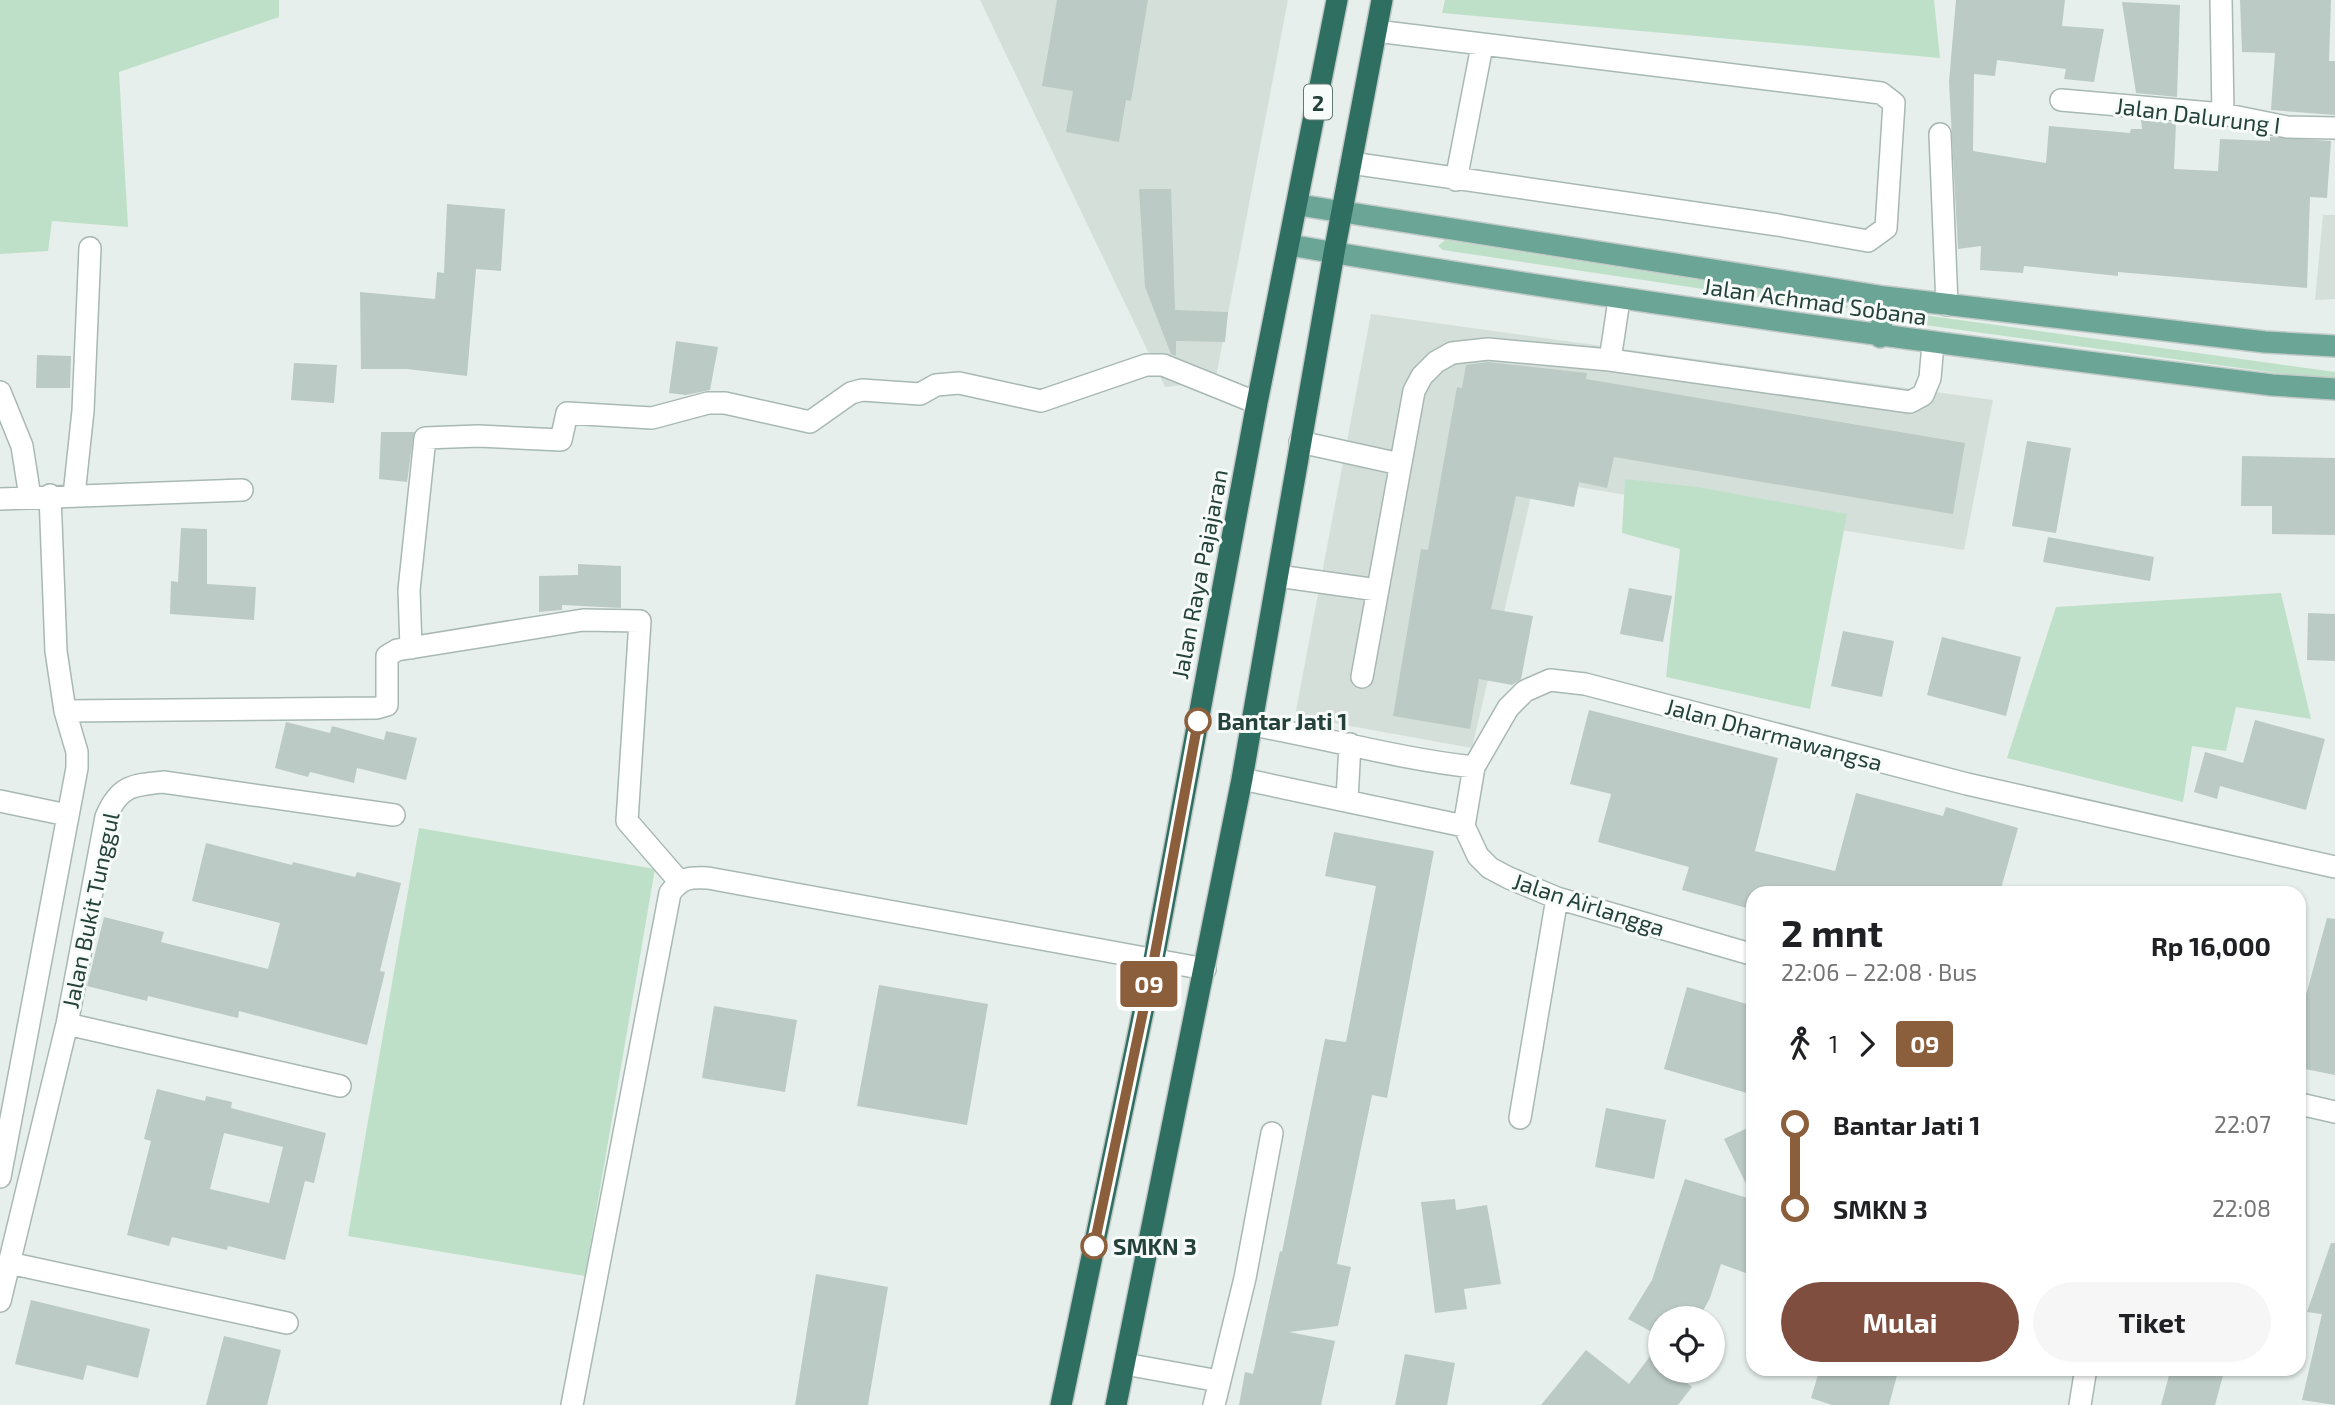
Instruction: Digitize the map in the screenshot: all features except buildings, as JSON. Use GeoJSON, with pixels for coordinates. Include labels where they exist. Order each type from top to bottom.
{"type":"FeatureCollection","features":[{"type":"Feature","properties":{"kind":"highway","name":"Jalan Raya Pajajaran"},"geometry":{"type":"LineString","coordinates":[[1061,1405],[1154,959],[1257,403],[1299,205],[1337,0]]}},
{"type":"Feature","properties":{"kind":"highway","name":"2"},"geometry":{"type":"LineString","coordinates":[[1116,1405],[1242,779],[1300,442],[1382,0]]}},
{"type":"Feature","properties":{"kind":"main road","name":"Jalan Achmad Sobana"},"geometry":{"type":"LineString","coordinates":[[1299,205],[1885,298],[2265,342],[2335,346]]}},
{"type":"Feature","properties":{"kind":"main road","name":"Jalan Achmad Sobana"},"geometry":{"type":"LineString","coordinates":[[1289,245],[1619,300],[1880,337],[2272,385],[2335,390]]}},
{"type":"Feature","properties":{"kind":"main road"},"geometry":{"type":"LineString","coordinates":[[1880,337],[1885,298]]}},
{"type":"Feature","properties":{"kind":"street"},"geometry":{"type":"LineString","coordinates":[[2221,0],[2223,114]]}},
{"type":"Feature","properties":{"kind":"street"},"geometry":{"type":"LineString","coordinates":[[1351,163],[1779,225],[1868,241],[1886,228],[1894,103],[1881,93],[1376,31]]}},
{"type":"Feature","properties":{"kind":"street"},"geometry":{"type":"LineString","coordinates":[[1456,180],[1482,46]]}},
{"type":"Feature","properties":{"kind":"street","name":"Jalan Dalurung I"},"geometry":{"type":"LineString","coordinates":[[2061,100],[2223,114],[2287,127],[2335,128]]}},
{"type":"Feature","properties":{"kind":"street"},"geometry":{"type":"LineString","coordinates":[[1940,134],[1947,305]]}},
{"type":"Feature","properties":{"kind":"street"},"geometry":{"type":"LineString","coordinates":[[74,495],[83,411],[90,248]]}},
{"type":"Feature","properties":{"kind":"street"},"geometry":{"type":"LineString","coordinates":[[1610,359],[1619,300]]}},
{"type":"Feature","properties":{"kind":"street"},"geometry":{"type":"LineString","coordinates":[[1362,677],[1414,391],[1422,376],[1436,362],[1452,353],[1488,349],[1610,359],[1910,402],[1923,395],[1933,344]]}},
{"type":"Feature","properties":{"kind":"street"},"geometry":{"type":"LineString","coordinates":[[411,648],[409,590],[425,438],[478,436],[561,440],[567,413],[652,418],[708,403],[725,402],[810,422],[851,393],[862,390],[920,394],[936,385],[959,383],[1041,401],[1146,365],[1163,365],[1257,403]]}},
{"type":"Feature","properties":{"kind":"street"},"geometry":{"type":"LineString","coordinates":[[0,392],[40,496],[65,711],[77,752],[77,768],[0,1177]]}},
{"type":"Feature","properties":{"kind":"street"},"geometry":{"type":"LineString","coordinates":[[1300,442],[1400,464]]}},
{"type":"Feature","properties":{"kind":"street"},"geometry":{"type":"LineString","coordinates":[[0,499],[242,490]]}},
{"type":"Feature","properties":{"kind":"street"},"geometry":{"type":"LineString","coordinates":[[1278,576],[1377,590]]}},
{"type":"Feature","properties":{"kind":"street"},"geometry":{"type":"LineString","coordinates":[[65,711],[377,708],[387,705],[387,656],[397,650],[583,620],[640,621],[627,821],[678,881]]}},
{"type":"Feature","properties":{"kind":"street","name":"Jalan Dharmawangsa"},"geometry":{"type":"LineString","coordinates":[[1464,826],[1474,768],[1508,708],[1525,691],[1550,680],[1574,682],[1967,784],[2335,867]]}},
{"type":"Feature","properties":{"kind":"street"},"geometry":{"type":"LineString","coordinates":[[1252,725],[1426,762],[1474,768]]}},
{"type":"Feature","properties":{"kind":"street"},"geometry":{"type":"LineString","coordinates":[[1347,800],[1350,744]]}},
{"type":"Feature","properties":{"kind":"street"},"geometry":{"type":"LineString","coordinates":[[1242,779],[1464,826]]}},
{"type":"Feature","properties":{"kind":"street","name":"Jalan Bukit Tunggul"},"geometry":{"type":"LineString","coordinates":[[0,1301],[66,1024],[106,817],[113,800],[126,788],[163,782],[394,815]]}},
{"type":"Feature","properties":{"kind":"street"},"geometry":{"type":"LineString","coordinates":[[0,801],[67,815]]}},
{"type":"Feature","properties":{"kind":"street","name":"Jalan Airlangga"},"geometry":{"type":"LineString","coordinates":[[1464,826],[1478,856],[1490,869],[1556,898],[1746,953]]}},
{"type":"Feature","properties":{"kind":"street"},"geometry":{"type":"LineString","coordinates":[[572,1405],[670,893],[678,881],[690,877],[708,878],[1205,969]]}},
{"type":"Feature","properties":{"kind":"street"},"geometry":{"type":"LineString","coordinates":[[1520,1118],[1556,898]]}},
{"type":"Feature","properties":{"kind":"street"},"geometry":{"type":"LineString","coordinates":[[66,1024],[340,1086]]}},
{"type":"Feature","properties":{"kind":"street"},"geometry":{"type":"LineString","coordinates":[[2306,1105],[2335,1112]]}},
{"type":"Feature","properties":{"kind":"street"},"geometry":{"type":"LineString","coordinates":[[1214,1405],[1245,1278],[1272,1133]]}},
{"type":"Feature","properties":{"kind":"street"},"geometry":{"type":"LineString","coordinates":[[9,1263],[287,1322]]}},
{"type":"Feature","properties":{"kind":"street"},"geometry":{"type":"LineString","coordinates":[[1125,1364],[1219,1381]]}},
{"type":"Feature","properties":{"kind":"street"},"geometry":{"type":"LineString","coordinates":[[2081,1405],[2086,1376]]}},
{"type":"Feature","properties":{"kind":"shaded area"},"geometry":{"type":"Polygon","coordinates":[[[980,0],[1288,0],[1215,382],[1165,387],[980,0]]]}},
{"type":"Feature","properties":{"kind":"shaded area"},"geometry":{"type":"Polygon","coordinates":[[[2323,215],[2335,215],[2335,299],[2315,300],[2323,215]]]}},
{"type":"Feature","properties":{"kind":"shaded area"},"geometry":{"type":"Polygon","coordinates":[[[1371,314],[1993,400],[1964,550],[1535,480],[1472,748],[1295,716],[1371,314]]]}},
{"type":"Feature","properties":{"kind":"green space"},"geometry":{"type":"Polygon","coordinates":[[[0,0],[279,0],[279,17],[119,72],[128,227],[52,221],[48,251],[0,254],[0,0]]]}},
{"type":"Feature","properties":{"kind":"green space"},"geometry":{"type":"Polygon","coordinates":[[[1445,0],[1934,0],[1940,58],[1442,13],[1445,0]]]}},
{"type":"Feature","properties":{"kind":"green space"},"geometry":{"type":"Polygon","coordinates":[[[1445,240],[1845,303],[1848,307],[1843,310],[1443,250],[1438,246],[1445,240]]]}},
{"type":"Feature","properties":{"kind":"green space"},"geometry":{"type":"Polygon","coordinates":[[[1916,314],[2335,372],[2335,381],[1917,324],[1912,319],[1916,314]]]}},
{"type":"Feature","properties":{"kind":"green space"},"geometry":{"type":"Polygon","coordinates":[[[1625,479],[1697,487],[1847,514],[1810,709],[1666,677],[1680,549],[1622,533],[1625,479]]]}},
{"type":"Feature","properties":{"kind":"green space"},"geometry":{"type":"Polygon","coordinates":[[[2281,593],[2311,719],[2236,707],[2226,751],[2192,746],[2183,802],[2007,758],[2056,607],[2281,593]]]}},
{"type":"Feature","properties":{"kind":"green space"},"geometry":{"type":"Polygon","coordinates":[[[419,828],[655,869],[585,1276],[348,1236],[419,828]]]}},
{"type":"Feature","properties":{"kind":"bus line","name":"09"},"geometry":{"type":"LineString","coordinates":[[1094,1246],[1154,959],[1198,721]]}},
{"type":"Feature","properties":{"kind":"place","name":"Bantar Jati 1"},"geometry":{"type":"Point","coordinates":[1198,721]}},
{"type":"Feature","properties":{"kind":"place","name":"SMKN 3"},"geometry":{"type":"Point","coordinates":[1094,1246]}}]}
